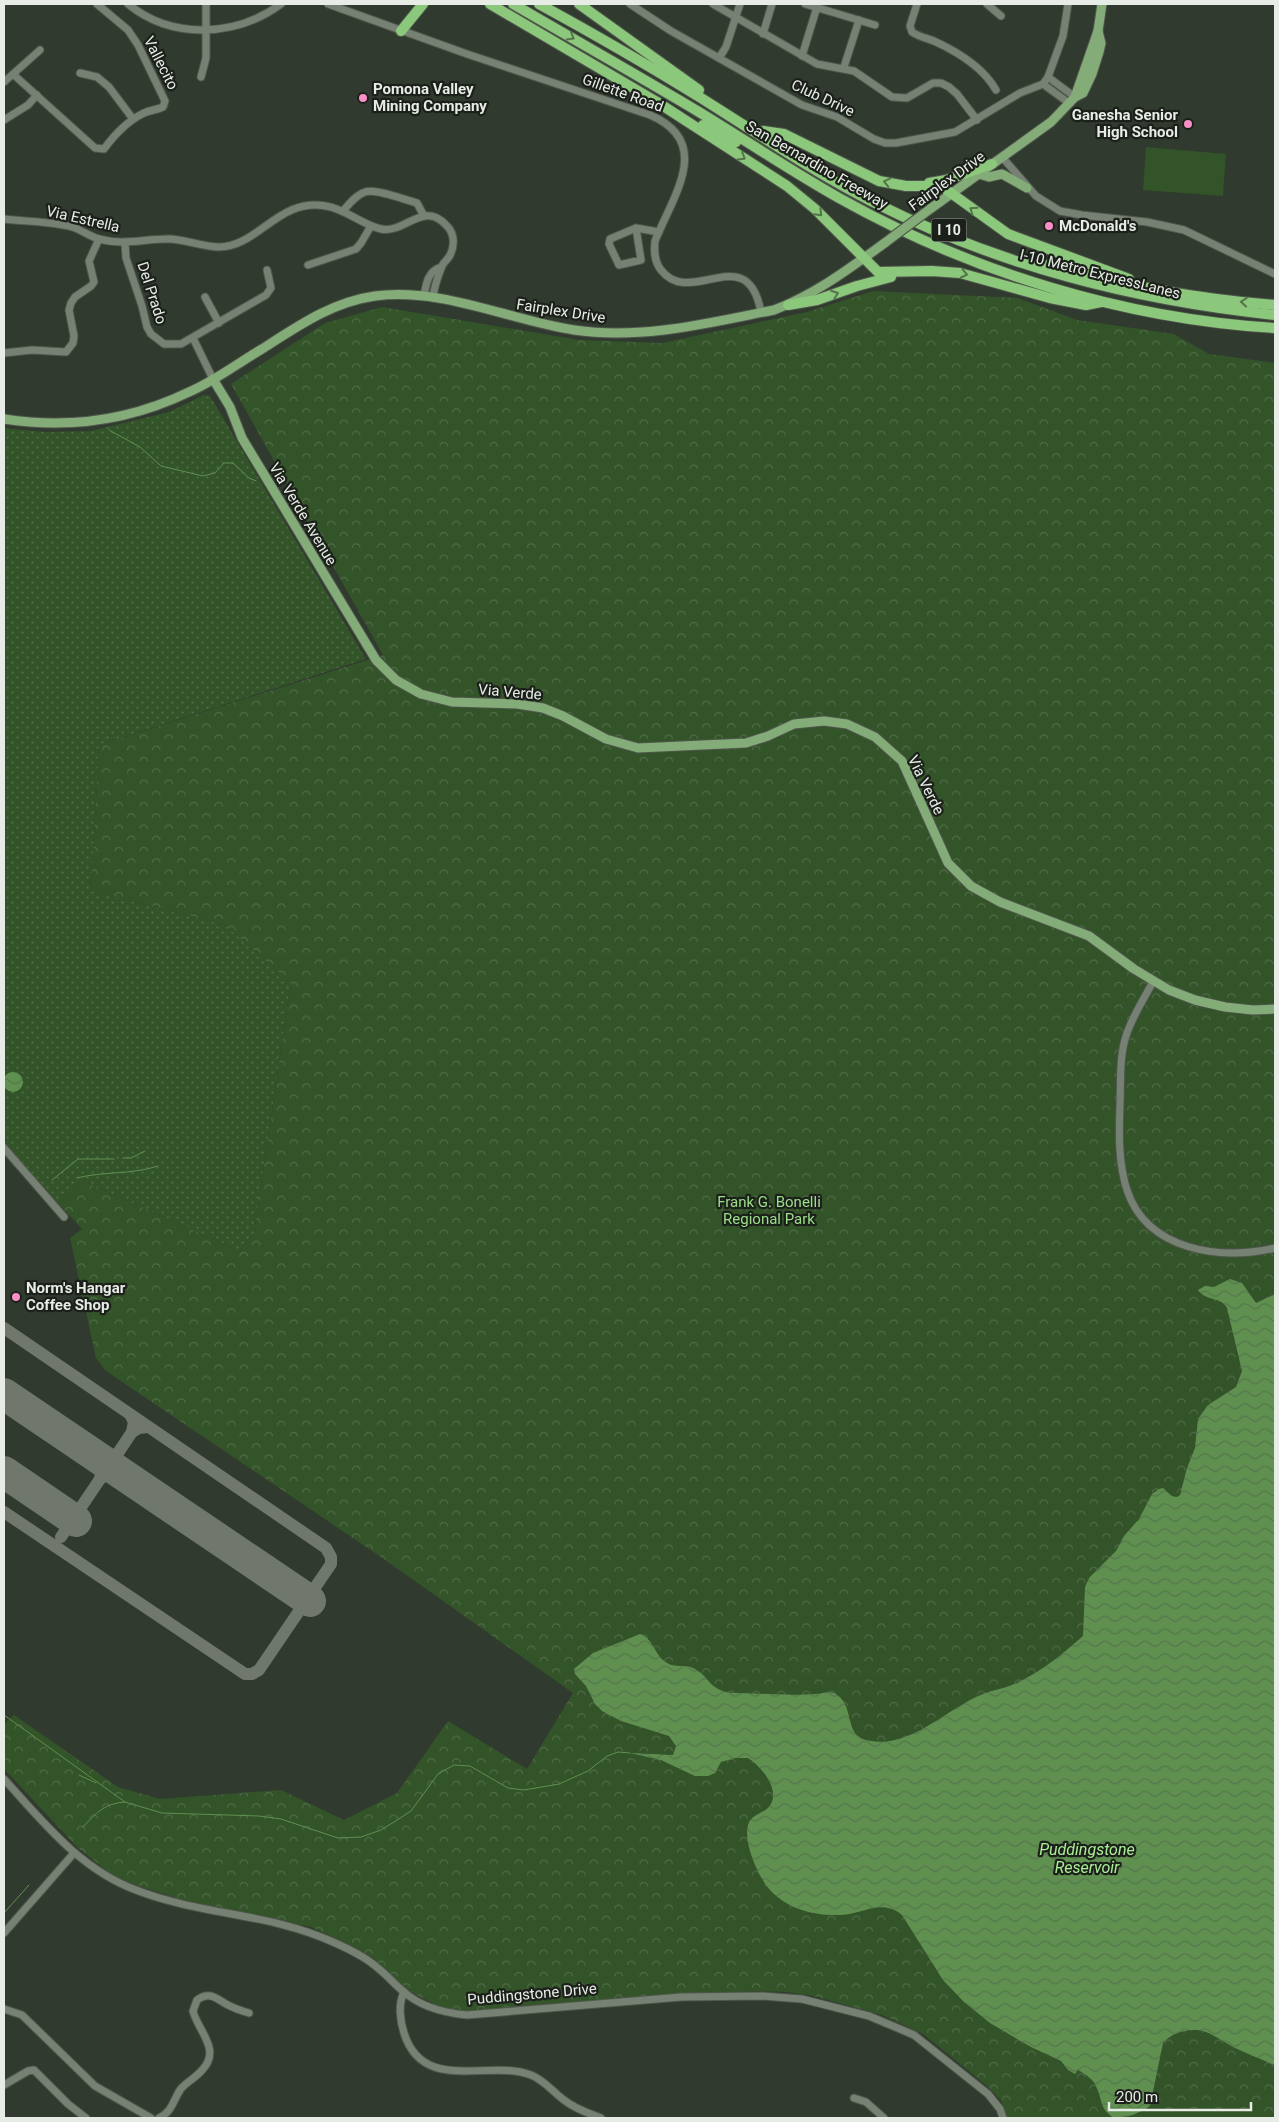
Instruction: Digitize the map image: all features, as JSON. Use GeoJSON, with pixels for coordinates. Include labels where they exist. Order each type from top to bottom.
{"type":"FeatureCollection","features":[{"type":"Feature","properties":{"kind":"highway"},"geometry":{"type":"LineString","coordinates":[[401,31],[416,4]]}},
{"type":"Feature","properties":{"kind":"highway"},"geometry":{"type":"LineString","coordinates":[[401,31],[423,4]]}},
{"type":"Feature","properties":{"kind":"highway"},"geometry":{"type":"LineString","coordinates":[[480,4],[515,18]]}},
{"type":"Feature","properties":{"kind":"highway"},"geometry":{"type":"LineString","coordinates":[[490,4],[657,102],[797,193],[878,272],[960,273],[1050,298],[1086,305],[1105,302]]}},
{"type":"Feature","properties":{"kind":"highway","name":"San Bernardino Freeway"},"geometry":{"type":"LineString","coordinates":[[513,4],[797,173],[866,212],[935,245],[1002,271],[1065,292],[1105,302],[1207,321],[1275,328]]}},
{"type":"Feature","properties":{"kind":"highway"},"geometry":{"type":"LineString","coordinates":[[522,4],[529,13]]}},
{"type":"Feature","properties":{"kind":"highway","name":"I-10 Metro ExpressLanes"},"geometry":{"type":"LineString","coordinates":[[539,4],[664,76],[834,181],[958,241],[1051,273],[1122,292],[1191,305],[1275,315]]}},
{"type":"Feature","properties":{"kind":"highway","name":"San Bernardino Freeway"},"geometry":{"type":"LineString","coordinates":[[553,4],[863,190],[944,228],[1048,265],[1094,277],[1229,301],[1275,305]]}},
{"type":"Feature","properties":{"kind":"highway"},"geometry":{"type":"LineString","coordinates":[[579,4],[699,90]]}},
{"type":"Feature","properties":{"kind":"highway"},"geometry":{"type":"LineString","coordinates":[[657,102],[797,173]]}},
{"type":"Feature","properties":{"kind":"highway"},"geometry":{"type":"LineString","coordinates":[[763,131],[784,134],[879,181],[906,186],[936,186],[951,194],[1008,234],[1150,288]]}},
{"type":"Feature","properties":{"kind":"highway","name":"I-10 Metro ExpressLanes"},"geometry":{"type":"LineString","coordinates":[[737,136],[751,138],[829,185],[896,220],[1008,266],[1070,285],[1153,305],[1206,314],[1275,321]]}},
{"type":"Feature","properties":{"kind":"highway"},"geometry":{"type":"LineString","coordinates":[[923,185],[946,180],[992,164]]}},
{"type":"Feature","properties":{"kind":"highway"},"geometry":{"type":"LineString","coordinates":[[788,304],[817,300],[857,286],[916,271]]}},
{"type":"Feature","properties":{"kind":"main road","name":"Fairplex Drive"},"geometry":{"type":"LineString","coordinates":[[4,419],[28,422],[84,422],[127,415],[155,407],[191,392],[302,324],[336,307],[375,296],[428,297],[540,324],[576,330],[606,332],[670,330],[761,312],[788,304],[822,288],[1051,122],[1072,100],[1098,30],[1102,4]]}},
{"type":"Feature","properties":{"kind":"main road"},"geometry":{"type":"LineString","coordinates":[[978,174],[989,177],[1002,174],[1027,188]]}},
{"type":"Feature","properties":{"kind":"main road","name":"Via Verde Avenue"},"geometry":{"type":"LineString","coordinates":[[213,379],[230,408],[242,438],[376,660]]}},
{"type":"Feature","properties":{"kind":"main road","name":"Via Verde"},"geometry":{"type":"LineString","coordinates":[[376,660],[396,680],[421,694],[452,702],[517,704],[543,708],[564,716],[606,739],[638,748],[746,743],[768,736],[794,724],[824,721],[848,724],[875,737],[902,761],[948,863],[971,886],[1000,902],[1089,936],[1153,982],[1195,1000],[1225,1007],[1252,1010],[1275,1008]]}},
{"type":"Feature","properties":{"kind":"street","name":"Vallecito"},"geometry":{"type":"LineString","coordinates":[[14,75],[95,148],[104,148],[115,134],[133,119],[146,112],[163,107],[165,101],[138,45],[128,30],[97,4]]}},
{"type":"Feature","properties":{"kind":"street"},"geometry":{"type":"LineString","coordinates":[[128,4],[137,11],[159,22],[182,29],[206,31],[249,22],[280,4]]}},
{"type":"Feature","properties":{"kind":"street"},"geometry":{"type":"LineString","coordinates":[[201,77],[206,58],[206,4]]}},
{"type":"Feature","properties":{"kind":"street","name":"Gillette Road"},"geometry":{"type":"LineString","coordinates":[[328,4],[401,31],[650,115],[670,126],[682,142],[686,159],[685,170],[659,232],[654,249],[658,266],[669,277],[684,283],[725,276],[737,277],[749,284],[755,291],[761,312]]}},
{"type":"Feature","properties":{"kind":"street","name":"Club Drive"},"geometry":{"type":"LineString","coordinates":[[630,4],[671,31],[809,109],[836,117],[874,139],[896,144],[955,132],[1020,93],[1042,84],[1048,77],[1063,36],[1068,4]]}},
{"type":"Feature","properties":{"kind":"street"},"geometry":{"type":"LineString","coordinates":[[713,4],[802,56],[823,66],[844,67],[862,75],[884,93],[900,99],[907,98],[933,83],[941,83],[957,94],[977,120]]}},
{"type":"Feature","properties":{"kind":"street"},"geometry":{"type":"LineString","coordinates":[[763,34],[772,4]]}},
{"type":"Feature","properties":{"kind":"street"},"geometry":{"type":"LineString","coordinates":[[805,4],[875,25]]}},
{"type":"Feature","properties":{"kind":"street"},"geometry":{"type":"LineString","coordinates":[[917,4],[910,26],[912,32],[947,47],[970,61],[990,79],[996,90]]}},
{"type":"Feature","properties":{"kind":"street"},"geometry":{"type":"LineString","coordinates":[[987,4],[1001,16]]}},
{"type":"Feature","properties":{"kind":"street"},"geometry":{"type":"LineString","coordinates":[[719,58],[726,47],[735,18],[739,16],[742,6]]}},
{"type":"Feature","properties":{"kind":"street"},"geometry":{"type":"LineString","coordinates":[[802,56],[817,7]]}},
{"type":"Feature","properties":{"kind":"street"},"geometry":{"type":"LineString","coordinates":[[844,67],[859,20]]}},
{"type":"Feature","properties":{"kind":"street"},"geometry":{"type":"LineString","coordinates":[[4,82],[40,50]]}},
{"type":"Feature","properties":{"kind":"street"},"geometry":{"type":"LineString","coordinates":[[80,73],[97,77],[109,87],[133,119]]}},
{"type":"Feature","properties":{"kind":"street"},"geometry":{"type":"LineString","coordinates":[[1048,77],[1072,100]]}},
{"type":"Feature","properties":{"kind":"street"},"geometry":{"type":"LineString","coordinates":[[1042,84],[1072,100]]}},
{"type":"Feature","properties":{"kind":"street"},"geometry":{"type":"LineString","coordinates":[[4,120],[28,105],[37,95]]}},
{"type":"Feature","properties":{"kind":"street"},"geometry":{"type":"LineString","coordinates":[[1002,157],[1027,188],[1052,207],[1069,213],[1146,222],[1184,230],[1275,274]]}},
{"type":"Feature","properties":{"kind":"street"},"geometry":{"type":"LineString","coordinates":[[344,211],[352,201],[365,192],[374,192],[417,203],[424,216],[443,222],[452,235],[452,252],[441,267],[433,271],[428,297]]}},
{"type":"Feature","properties":{"kind":"street","name":"Via Estrella"},"geometry":{"type":"LineString","coordinates":[[4,219],[57,224],[75,228],[99,239],[125,243],[170,239],[220,247],[244,239],[285,212],[299,207],[326,206],[344,211],[382,230],[401,227],[416,217],[424,216]]}},
{"type":"Feature","properties":{"kind":"street"},"geometry":{"type":"LineString","coordinates":[[308,265],[356,249],[371,226]]}},
{"type":"Feature","properties":{"kind":"street"},"geometry":{"type":"LineString","coordinates":[[636,228],[640,260],[619,265],[609,244],[610,239],[636,228],[659,232]]}},
{"type":"Feature","properties":{"kind":"street"},"geometry":{"type":"LineString","coordinates":[[4,353],[32,350],[66,352],[70,349],[74,336],[69,310],[75,297],[87,290],[94,282],[89,261],[99,239]]}},
{"type":"Feature","properties":{"kind":"street","name":"Del Prado"},"geometry":{"type":"LineString","coordinates":[[125,243],[126,258],[150,334],[164,344],[181,344],[266,295],[271,288],[267,270]]}},
{"type":"Feature","properties":{"kind":"street"},"geometry":{"type":"LineString","coordinates":[[205,297],[219,323]]}},
{"type":"Feature","properties":{"kind":"street"},"geometry":{"type":"LineString","coordinates":[[193,338],[213,379]]}},
{"type":"Feature","properties":{"kind":"street"},"geometry":{"type":"LineString","coordinates":[[1153,982],[1131,1020],[1122,1051],[1118,1145],[1127,1191],[1137,1210],[1150,1225],[1166,1237],[1182,1245],[1227,1254],[1260,1252],[1275,1248]]}},
{"type":"Feature","properties":{"kind":"street"},"geometry":{"type":"LineString","coordinates":[[4,1148],[64,1217]]}},
{"type":"Feature","properties":{"kind":"street","name":"Puddingstone Drive"},"geometry":{"type":"LineString","coordinates":[[4,1779],[74,1853],[100,1872],[120,1883],[153,1896],[288,1925],[324,1938],[365,1958],[404,1992],[436,2009],[452,2014],[467,2014],[681,1997],[783,1996],[823,2003],[869,2016],[914,2035],[988,2094],[1000,2109],[1003,2118]]}},
{"type":"Feature","properties":{"kind":"street"},"geometry":{"type":"LineString","coordinates":[[4,1933],[74,1853]]}},
{"type":"Feature","properties":{"kind":"street"},"geometry":{"type":"LineString","coordinates":[[404,1992],[400,1998],[403,2031],[414,2053],[423,2060],[434,2067],[447,2070],[509,2071],[529,2074],[541,2080],[570,2105],[601,2118]]}},
{"type":"Feature","properties":{"kind":"street"},"geometry":{"type":"LineString","coordinates":[[160,2118],[170,2110],[181,2089],[208,2062],[209,2046],[193,2011],[197,2000],[207,1995],[214,1996],[226,2004],[249,2013]]}},
{"type":"Feature","properties":{"kind":"street"},"geometry":{"type":"LineString","coordinates":[[4,2008],[22,2015],[94,2086],[151,2118]]}},
{"type":"Feature","properties":{"kind":"street"},"geometry":{"type":"LineString","coordinates":[[4,2085],[28,2070],[34,2070],[68,2104],[86,2118]]}},
{"type":"Feature","properties":{"kind":"street"},"geometry":{"type":"LineString","coordinates":[[854,2098],[866,2102],[884,2118]]}},
{"type":"Feature","properties":{"kind":"green space"},"geometry":{"type":"Polygon","coordinates":[[[1146,147],[1226,154],[1223,196],[1143,190],[1146,147]]]}},
{"type":"Feature","properties":{"kind":"green space","name":"Frank G. Bonelli Regional Park"},"geometry":{"type":"Polygon","coordinates":[[[873,291],[1018,298],[1077,320],[1174,334],[1209,354],[1275,363],[1275,2118],[1006,2118],[1001,2100],[986,2085],[923,2034],[882,2015],[813,1996],[787,1992],[758,1991],[611,1999],[468,2012],[440,2007],[409,1991],[373,1958],[311,1927],[183,1900],[126,1882],[106,1870],[78,1848],[4,1769],[4,1724],[14,1715],[118,1787],[160,1799],[281,1790],[344,1820],[397,1793],[448,1721],[527,1769],[573,1693],[381,1557],[106,1371],[96,1358],[70,1238],[82,1229],[59,1204],[83,1181],[240,1251],[254,1233],[291,983],[225,925],[91,891],[99,745],[383,655],[231,384],[325,323],[382,307],[579,340],[662,343],[807,312],[873,291]]]}},
{"type":"Feature","properties":{"kind":"green space"},"geometry":{"type":"Polygon","coordinates":[[[204,395],[210,396],[366,659],[99,745],[91,891],[225,925],[291,982],[254,1233],[240,1251],[83,1181],[59,1204],[4,1143],[4,428],[45,432],[91,431],[169,412],[204,395]]]}},
{"type":"Feature","properties":{"kind":"water"},"geometry":{"type":"Polygon","coordinates":[[[13,1072],[20,1075],[23,1082],[20,1089],[13,1092],[6,1089],[3,1082],[6,1075],[13,1072]]]}},
{"type":"Feature","properties":{"kind":"water","name":"Puddingstone Reservoir"},"geometry":{"type":"Polygon","coordinates":[[[1230,1279],[1242,1283],[1256,1303],[1275,1294],[1275,2065],[1238,2050],[1206,2032],[1195,2030],[1183,2031],[1163,2043],[1150,2106],[1133,2115],[1114,2118],[1106,2111],[1096,2086],[1088,2077],[1078,2070],[1075,2074],[1068,2070],[1061,2061],[1031,2047],[990,2023],[964,2002],[943,1980],[902,1915],[895,1910],[880,1907],[841,1915],[822,1914],[794,1907],[778,1898],[766,1885],[757,1870],[748,1841],[749,1822],[768,1808],[772,1802],[772,1788],[769,1780],[759,1767],[748,1758],[735,1758],[721,1762],[715,1773],[708,1776],[695,1776],[661,1760],[630,1753],[673,1755],[676,1746],[669,1736],[621,1721],[602,1711],[595,1704],[586,1686],[575,1674],[574,1669],[593,1653],[640,1634],[651,1642],[660,1657],[667,1663],[693,1668],[699,1671],[718,1689],[724,1691],[784,1695],[834,1693],[845,1704],[854,1732],[866,1740],[882,1742],[912,1734],[969,1700],[1005,1688],[1032,1675],[1083,1636],[1085,1587],[1089,1578],[1116,1551],[1124,1536],[1139,1519],[1152,1494],[1163,1488],[1172,1496],[1177,1497],[1180,1495],[1187,1468],[1195,1448],[1198,1419],[1208,1405],[1236,1387],[1242,1371],[1227,1308],[1221,1302],[1205,1296],[1198,1290],[1205,1286],[1214,1287],[1230,1279]]]}},
{"type":"Feature","properties":{"kind":"waterway"},"geometry":{"type":"LineString","coordinates":[[109,430],[140,447],[161,466],[203,476],[215,473],[224,463],[233,463],[249,478],[256,481]]}},
{"type":"Feature","properties":{"kind":"waterway"},"geometry":{"type":"LineString","coordinates":[[123,1158],[131,1158],[145,1151]]}},
{"type":"Feature","properties":{"kind":"waterway"},"geometry":{"type":"LineString","coordinates":[[52,1180],[78,1159],[114,1159]]}},
{"type":"Feature","properties":{"kind":"waterway"},"geometry":{"type":"LineString","coordinates":[[77,1178],[97,1174],[138,1171],[158,1166]]}},
{"type":"Feature","properties":{"kind":"waterway"},"geometry":{"type":"LineString","coordinates":[[4,1715],[125,1802],[162,1813],[259,1816],[281,1819],[338,1838],[361,1837],[381,1830],[394,1822],[411,1811],[438,1774],[454,1765],[470,1766],[508,1788],[524,1790],[559,1784],[588,1771],[607,1756],[618,1752],[630,1753]]}},
{"type":"Feature","properties":{"kind":"waterway"},"geometry":{"type":"LineString","coordinates":[[79,1775],[96,1783]]}},
{"type":"Feature","properties":{"kind":"waterway"},"geometry":{"type":"LineString","coordinates":[[83,1827],[106,1807],[125,1802]]}},
{"type":"Feature","properties":{"kind":"waterway"},"geometry":{"type":"LineString","coordinates":[[4,1913],[29,1885]]}},
{"type":"Feature","properties":{"kind":"taxiway"},"geometry":{"type":"LineString","coordinates":[[4,1328],[326,1548],[331,1557],[331,1564],[259,1670],[252,1674],[245,1674],[4,1512]]}},
{"type":"Feature","properties":{"kind":"taxiway"},"geometry":{"type":"LineString","coordinates":[[131,1416],[134,1422],[132,1432],[139,1428],[148,1427]]}},
{"type":"Feature","properties":{"kind":"taxiway"},"geometry":{"type":"LineString","coordinates":[[118,1453],[132,1432]]}},
{"type":"Feature","properties":{"kind":"taxiway"},"geometry":{"type":"LineString","coordinates":[[118,1453],[117,1464],[121,1473],[109,1473],[100,1479],[102,1466],[97,1457],[108,1458],[118,1453]]}},
{"type":"Feature","properties":{"kind":"taxiway"},"geometry":{"type":"LineString","coordinates":[[61,1537],[100,1479]]}},
{"type":"Feature","properties":{"kind":"runway"},"geometry":{"type":"LineString","coordinates":[[4,1394],[310,1601]]}},
{"type":"Feature","properties":{"kind":"runway"},"geometry":{"type":"LineString","coordinates":[[4,1472],[76,1521]]}},
{"type":"Feature","properties":{"kind":"place","name":"Pomona Valley Mining Company"},"geometry":{"type":"Point","coordinates":[363,98]}},
{"type":"Feature","properties":{"kind":"place","name":"Ganesha Senior High School"},"geometry":{"type":"Point","coordinates":[1188,124]}},
{"type":"Feature","properties":{"kind":"place","name":"McDonald's"},"geometry":{"type":"Point","coordinates":[1049,226]}},
{"type":"Feature","properties":{"kind":"place","name":"Norm's Hangar Coffee Shop"},"geometry":{"type":"Point","coordinates":[16,1297]}}]}
